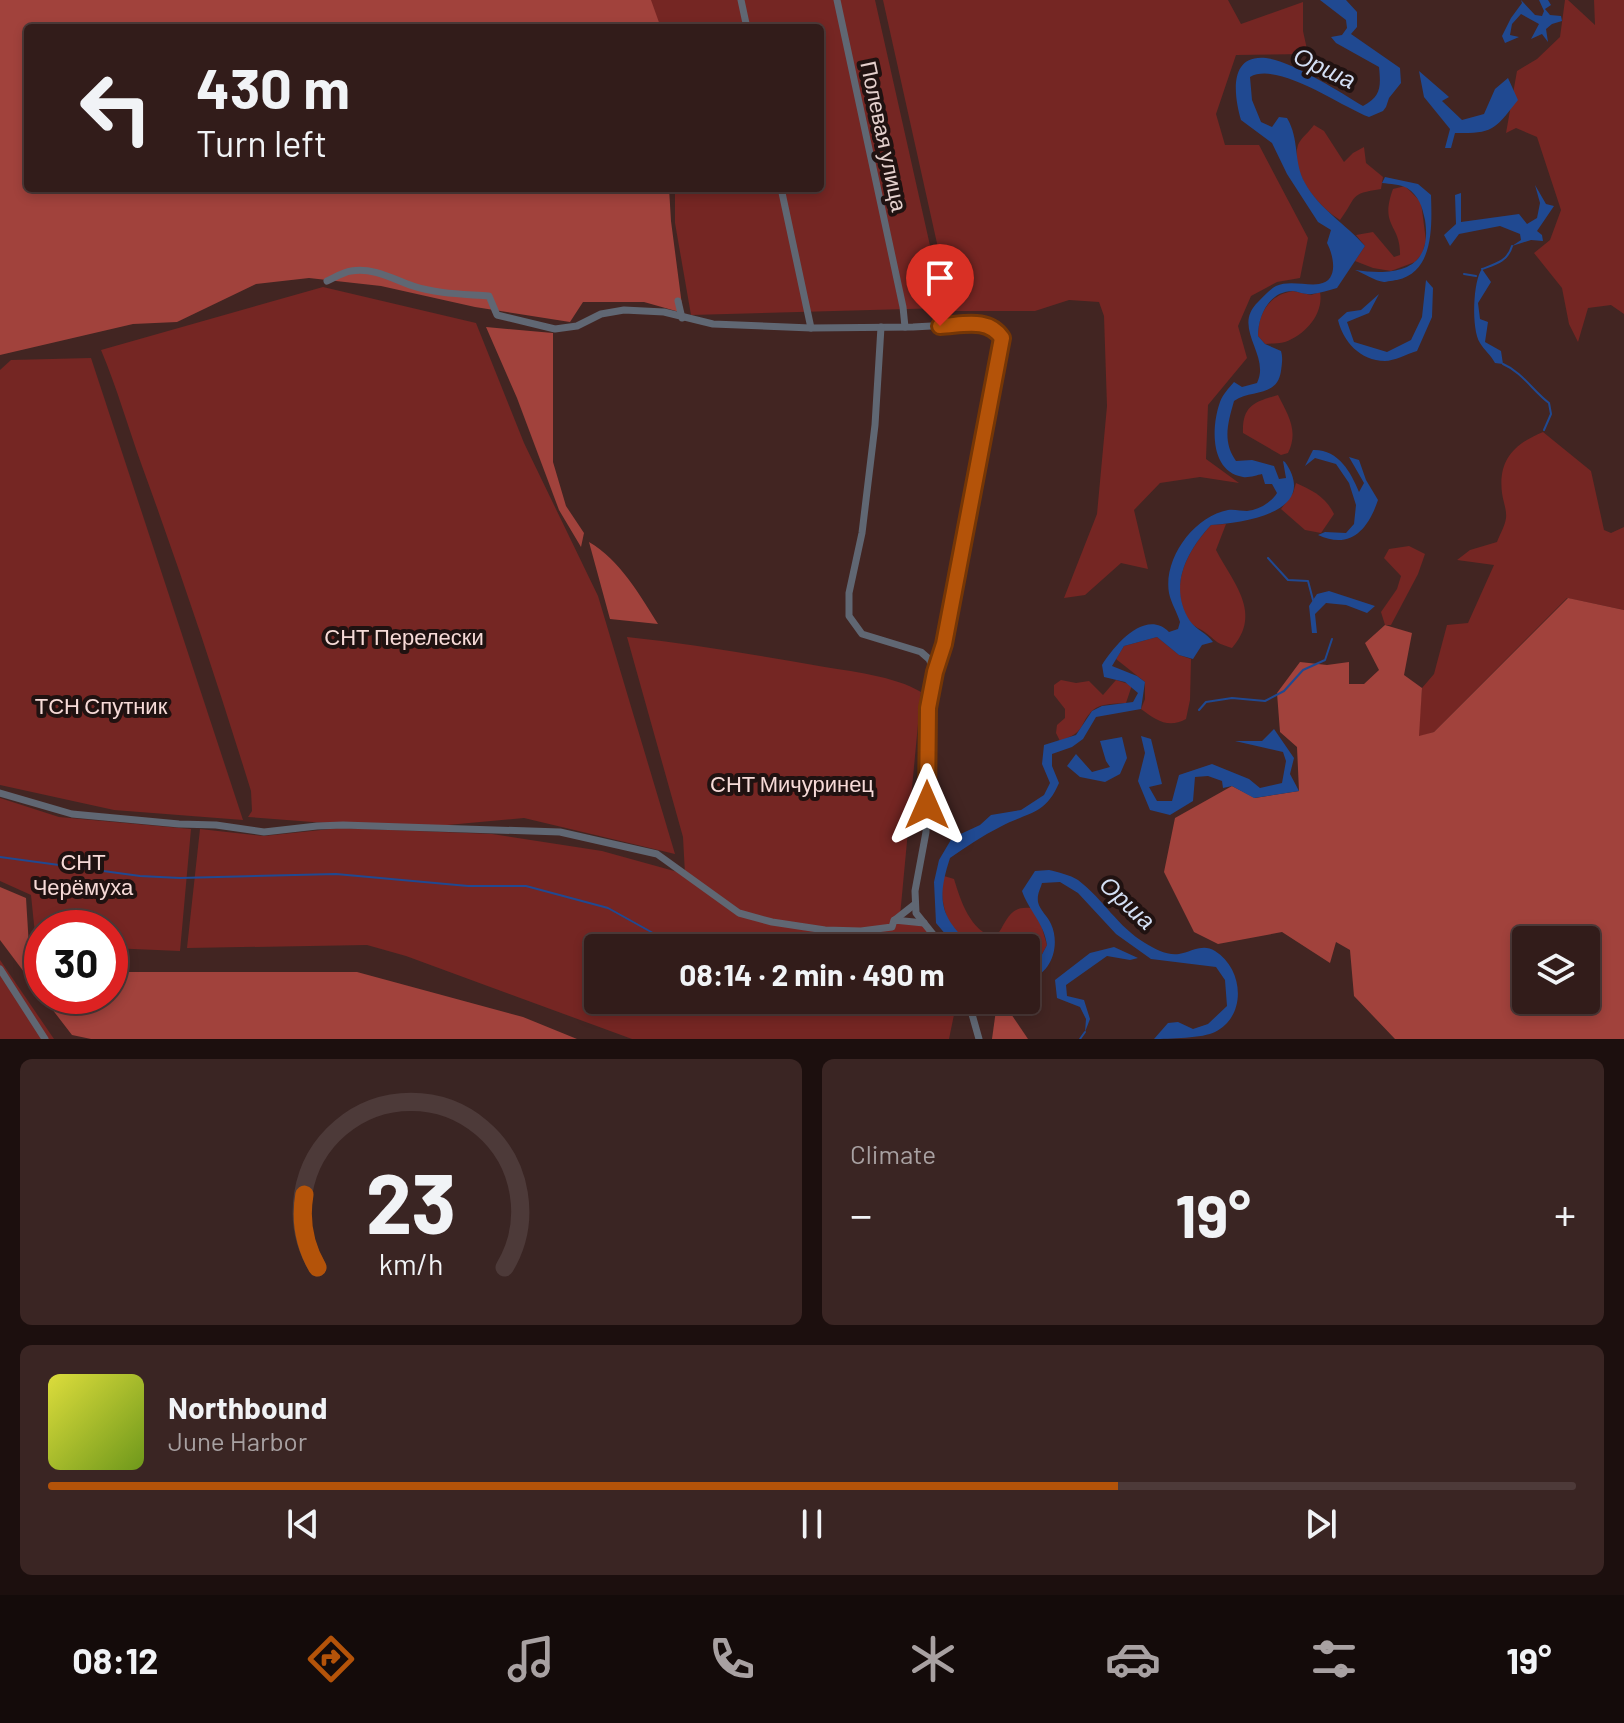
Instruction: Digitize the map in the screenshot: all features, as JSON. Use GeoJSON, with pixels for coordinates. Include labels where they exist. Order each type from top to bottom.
{"type":"FeatureCollection","features":[{"type":"Feature","properties":{"kind":"street"},"geometry":{"type":"LineString","coordinates":[[741,0],[746,24]]}},
{"type":"Feature","properties":{"kind":"street","name":"Полевая улица"},"geometry":{"type":"LineString","coordinates":[[837,0],[905,327]]}},
{"type":"Feature","properties":{"kind":"street"},"geometry":{"type":"LineString","coordinates":[[782,192],[811,328]]}},
{"type":"Feature","properties":{"kind":"street"},"geometry":{"type":"LineString","coordinates":[[327,281],[351,271],[372,272],[444,293],[489,296],[497,315],[555,329],[577,326],[601,314],[624,310],[664,312],[713,324],[811,328],[986,323],[996,329],[1002,338],[944,644],[928,708],[926,832],[915,904],[916,913],[933,934]]}},
{"type":"Feature","properties":{"kind":"street"},"geometry":{"type":"LineString","coordinates":[[678,301],[682,318]]}},
{"type":"Feature","properties":{"kind":"street"},"geometry":{"type":"LineString","coordinates":[[881,327],[875,425],[862,533],[849,593],[849,616],[862,634],[921,652],[929,659],[935,672]]}},
{"type":"Feature","properties":{"kind":"street"},"geometry":{"type":"LineString","coordinates":[[0,793],[72,814],[216,825],[264,832],[330,825],[560,832],[657,854],[739,913],[772,922],[825,930],[861,931],[892,927],[894,920],[915,904]]}},
{"type":"Feature","properties":{"kind":"street"},"geometry":{"type":"LineString","coordinates":[[894,920],[924,923]]}},
{"type":"Feature","properties":{"kind":"street"},"geometry":{"type":"LineString","coordinates":[[0,969],[45,1039]]}},
{"type":"Feature","properties":{"kind":"street"},"geometry":{"type":"LineString","coordinates":[[972,1014],[979,1039]]}},
{"type":"Feature","properties":{"kind":"green space"},"geometry":{"type":"Polygon","coordinates":[[[644,0],[875,0],[944,308],[691,315],[675,223],[675,192],[824,192],[824,24],[653,24],[644,0]]]}},
{"type":"Feature","properties":{"kind":"green space"},"geometry":{"type":"Polygon","coordinates":[[[883,0],[1228,0],[1241,24],[1303,2],[1303,31],[1308,54],[1236,55],[1216,114],[1225,145],[1259,145],[1308,238],[1300,278],[1277,282],[1251,296],[1238,326],[1247,358],[1208,405],[1206,459],[1239,483],[1200,477],[1160,483],[1134,510],[1148,569],[1121,563],[1085,595],[1064,598],[1097,514],[1107,406],[1104,316],[1099,302],[1069,300],[1035,311],[952,311],[883,0]]]}},
{"type":"Feature","properties":{"kind":"green space"},"geometry":{"type":"Polygon","coordinates":[[[1565,0],[1595,25],[1594,0],[1624,0],[1624,314],[1611,305],[1588,308],[1578,342],[1569,324],[1562,288],[1534,253],[1550,240],[1561,210],[1537,137],[1516,128],[1506,133],[1517,71],[1537,59],[1560,37],[1565,0]]]}},
{"type":"Feature","properties":{"kind":"green space"},"geometry":{"type":"Polygon","coordinates":[[[1314,125],[1324,131],[1344,162],[1364,147],[1366,163],[1383,177],[1381,189],[1358,195],[1340,220],[1315,198],[1298,167],[1298,145],[1314,125]]]}},
{"type":"Feature","properties":{"kind":"green space"},"geometry":{"type":"Polygon","coordinates":[[[1405,186],[1421,202],[1426,241],[1422,254],[1415,262],[1391,271],[1355,261],[1365,246],[1356,235],[1373,232],[1394,257],[1400,255],[1388,211],[1393,189],[1405,186]]]}},
{"type":"Feature","properties":{"kind":"green space","name":"СНТ Перелески"},"geometry":{"type":"Polygon","coordinates":[[[323,287],[476,323],[524,443],[598,596],[675,854],[524,818],[404,829],[248,817],[252,811],[251,791],[185,587],[101,350],[323,287]]]}},
{"type":"Feature","properties":{"kind":"green space"},"geometry":{"type":"Polygon","coordinates":[[[1293,291],[1311,295],[1320,292],[1316,316],[1306,329],[1292,339],[1265,344],[1258,336],[1266,306],[1277,296],[1293,291]]]}},
{"type":"Feature","properties":{"kind":"green space","name":"ТСН Спутник"},"geometry":{"type":"Polygon","coordinates":[[[91,358],[243,820],[114,810],[0,785],[0,370],[11,360],[91,358]]]}},
{"type":"Feature","properties":{"kind":"green space"},"geometry":{"type":"Polygon","coordinates":[[[1278,395],[1292,430],[1288,453],[1281,455],[1243,433],[1245,416],[1252,406],[1278,395]]]}},
{"type":"Feature","properties":{"kind":"green space"},"geometry":{"type":"Polygon","coordinates":[[[1543,432],[1591,471],[1604,530],[1611,533],[1624,527],[1624,610],[1567,598],[1434,732],[1418,737],[1422,688],[1434,674],[1447,625],[1468,623],[1494,565],[1457,560],[1470,550],[1497,542],[1506,518],[1501,481],[1506,462],[1516,448],[1543,432]]]}},
{"type":"Feature","properties":{"kind":"green space"},"geometry":{"type":"Polygon","coordinates":[[[1296,483],[1323,499],[1334,514],[1321,533],[1305,530],[1281,509],[1296,483]]]}},
{"type":"Feature","properties":{"kind":"green space"},"geometry":{"type":"Polygon","coordinates":[[[1226,524],[1216,550],[1237,586],[1245,610],[1241,635],[1232,648],[1217,642],[1192,624],[1180,596],[1183,570],[1194,546],[1211,525],[1226,524]]]}},
{"type":"Feature","properties":{"kind":"green space"},"geometry":{"type":"Polygon","coordinates":[[[1409,546],[1425,554],[1391,625],[1385,625],[1381,612],[1397,589],[1401,576],[1384,558],[1389,549],[1409,546]]]}},
{"type":"Feature","properties":{"kind":"green space","name":"СНТ Мичуринец"},"geometry":{"type":"Polygon","coordinates":[[[627,637],[858,672],[898,682],[921,692],[900,916],[932,929],[934,934],[584,934],[584,1014],[954,1014],[949,1039],[632,1039],[406,956],[367,945],[187,948],[200,829],[264,836],[340,828],[492,834],[602,851],[685,874],[683,837],[627,637]]]}},
{"type":"Feature","properties":{"kind":"green space"},"geometry":{"type":"Polygon","coordinates":[[[1157,637],[1179,655],[1191,659],[1190,700],[1186,719],[1180,722],[1162,722],[1141,709],[1145,699],[1145,682],[1116,659],[1124,646],[1157,637]]]}},
{"type":"Feature","properties":{"kind":"green space"},"geometry":{"type":"Polygon","coordinates":[[[1061,680],[1076,683],[1089,681],[1103,695],[1116,680],[1132,685],[1126,703],[1096,708],[1079,730],[1060,741],[1056,733],[1057,725],[1065,718],[1065,709],[1054,695],[1054,685],[1061,680]]]}},
{"type":"Feature","properties":{"kind":"green space","name":"СНТ Черёмуха"},"geometry":{"type":"Polygon","coordinates":[[[0,798],[59,817],[191,829],[180,951],[128,949],[128,910],[33,910],[31,895],[0,881],[0,798]]]}},
{"type":"Feature","properties":{"kind":"green space"},"geometry":{"type":"Polygon","coordinates":[[[944,876],[954,879],[963,906],[973,922],[986,934],[957,934],[947,917],[942,885],[944,876]]]}},
{"type":"Feature","properties":{"kind":"green space"},"geometry":{"type":"Polygon","coordinates":[[[1031,908],[1040,921],[1047,945],[1040,958],[1040,934],[998,934],[1013,912],[1031,908]]]}},
{"type":"Feature","properties":{"kind":"green space"},"geometry":{"type":"Polygon","coordinates":[[[0,960],[24,995],[24,1014],[37,1014],[54,1039],[0,1039],[0,960]]]}},
{"type":"Feature","properties":{"kind":"shaded area"},"geometry":{"type":"Polygon","coordinates":[[[0,0],[651,0],[660,24],[24,24],[24,192],[669,192],[683,313],[644,302],[583,302],[570,322],[475,307],[381,286],[309,278],[256,284],[177,322],[133,324],[0,355],[0,0]]]}},
{"type":"Feature","properties":{"kind":"shaded area"},"geometry":{"type":"Polygon","coordinates":[[[486,327],[553,333],[553,462],[566,506],[584,533],[581,547],[559,510],[517,398],[486,327]]]}},
{"type":"Feature","properties":{"kind":"shaded area"},"geometry":{"type":"Polygon","coordinates":[[[589,542],[619,568],[658,624],[610,619],[589,542]]]}},
{"type":"Feature","properties":{"kind":"shaded area"},"geometry":{"type":"Polygon","coordinates":[[[1568,598],[1624,610],[1624,1039],[1395,1039],[1354,996],[1350,950],[1336,942],[1330,963],[1282,932],[1218,944],[1194,932],[1164,872],[1175,818],[1232,786],[1255,798],[1299,791],[1297,747],[1280,732],[1277,693],[1300,662],[1327,665],[1349,662],[1349,684],[1364,684],[1379,670],[1365,643],[1385,625],[1412,633],[1404,675],[1422,688],[1419,736],[1434,732],[1568,598]]]}},
{"type":"Feature","properties":{"kind":"shaded area"},"geometry":{"type":"Polygon","coordinates":[[[0,887],[26,898],[24,972],[0,940],[0,887]]]}},
{"type":"Feature","properties":{"kind":"shaded area"},"geometry":{"type":"Polygon","coordinates":[[[128,972],[357,972],[523,1017],[577,1039],[91,1039],[72,1035],[56,1014],[128,1014],[128,972]]]}},
{"type":"Feature","properties":{"kind":"shaded area"},"geometry":{"type":"Polygon","coordinates":[[[995,1014],[1011,1014],[1028,1039],[992,1039],[995,1014]]]}},
{"type":"Feature","properties":{"kind":"water"},"geometry":{"type":"Polygon","coordinates":[[[1320,0],[1346,0],[1357,12],[1357,27],[1351,34],[1400,68],[1401,83],[1383,111],[1369,117],[1292,80],[1262,74],[1250,77],[1252,100],[1261,122],[1272,127],[1279,117],[1287,118],[1294,134],[1305,183],[1318,201],[1365,246],[1337,288],[1310,294],[1285,292],[1271,300],[1260,321],[1258,336],[1265,344],[1281,351],[1279,380],[1269,389],[1234,401],[1228,439],[1236,461],[1252,460],[1274,466],[1279,479],[1286,478],[1285,462],[1293,479],[1293,493],[1274,512],[1211,525],[1202,535],[1183,570],[1180,595],[1192,624],[1213,642],[1202,645],[1193,659],[1179,655],[1157,637],[1124,646],[1112,666],[1145,682],[1141,709],[1096,717],[1083,739],[1072,747],[1052,754],[1052,766],[1059,783],[1048,802],[987,834],[950,858],[943,886],[944,908],[959,934],[945,934],[936,923],[934,882],[939,860],[952,838],[980,825],[991,815],[1021,810],[1044,795],[1050,783],[1042,764],[1044,745],[1076,735],[1092,711],[1102,706],[1133,702],[1138,693],[1125,682],[1104,677],[1102,665],[1122,640],[1140,627],[1150,624],[1169,632],[1178,629],[1180,622],[1170,597],[1168,580],[1176,553],[1184,541],[1215,514],[1255,509],[1268,503],[1277,493],[1272,484],[1265,484],[1262,474],[1243,477],[1224,467],[1216,447],[1217,412],[1223,396],[1234,382],[1242,387],[1257,383],[1259,362],[1248,322],[1251,312],[1262,298],[1276,286],[1287,283],[1319,284],[1330,278],[1333,260],[1327,243],[1331,230],[1318,222],[1287,174],[1272,143],[1241,120],[1237,78],[1245,63],[1254,59],[1277,60],[1329,85],[1363,106],[1376,95],[1380,85],[1379,67],[1336,43],[1331,37],[1342,35],[1347,28],[1346,20],[1320,0]]]}},
{"type":"Feature","properties":{"kind":"water"},"geometry":{"type":"Polygon","coordinates":[[[1521,0],[1535,15],[1542,16],[1544,11],[1539,0],[1548,0],[1551,5],[1545,9],[1550,15],[1561,16],[1562,21],[1546,29],[1548,42],[1542,34],[1531,39],[1539,24],[1521,14],[1512,24],[1510,35],[1519,37],[1505,43],[1502,36],[1521,0]]]}},
{"type":"Feature","properties":{"kind":"water"},"geometry":{"type":"Polygon","coordinates":[[[1419,71],[1449,97],[1442,101],[1462,120],[1484,114],[1495,89],[1508,78],[1518,100],[1492,128],[1455,133],[1451,148],[1445,148],[1450,129],[1424,97],[1419,71]]]}},
{"type":"Feature","properties":{"kind":"water"},"geometry":{"type":"Polygon","coordinates":[[[1385,177],[1418,184],[1431,195],[1431,220],[1428,246],[1418,268],[1397,280],[1384,282],[1355,270],[1384,272],[1408,266],[1417,260],[1426,237],[1425,220],[1417,198],[1404,187],[1382,183],[1385,177]]]}},
{"type":"Feature","properties":{"kind":"water"},"geometry":{"type":"Polygon","coordinates":[[[1535,185],[1546,204],[1554,206],[1537,231],[1543,241],[1531,240],[1512,246],[1521,240],[1520,234],[1500,226],[1459,234],[1450,246],[1444,235],[1456,224],[1455,195],[1461,193],[1461,222],[1519,214],[1527,224],[1537,218],[1540,203],[1535,185]]]}},
{"type":"Feature","properties":{"kind":"water"},"geometry":{"type":"Polygon","coordinates":[[[1482,269],[1491,282],[1478,303],[1480,319],[1488,322],[1485,342],[1501,351],[1503,364],[1495,363],[1477,336],[1475,294],[1482,269]]]}},
{"type":"Feature","properties":{"kind":"water"},"geometry":{"type":"Polygon","coordinates":[[[1426,280],[1433,288],[1432,317],[1417,351],[1392,360],[1376,360],[1360,354],[1348,342],[1338,320],[1347,312],[1361,310],[1379,294],[1369,313],[1347,322],[1354,342],[1387,352],[1411,340],[1422,317],[1426,280]]]}},
{"type":"Feature","properties":{"kind":"water"},"geometry":{"type":"Polygon","coordinates":[[[1313,450],[1330,453],[1342,463],[1359,492],[1364,483],[1349,457],[1359,460],[1378,500],[1363,528],[1348,538],[1329,539],[1318,535],[1325,532],[1346,533],[1354,524],[1356,505],[1349,483],[1336,464],[1315,458],[1305,466],[1313,450]]]}},
{"type":"Feature","properties":{"kind":"water"},"geometry":{"type":"Polygon","coordinates":[[[1329,591],[1375,606],[1367,613],[1346,605],[1326,603],[1315,614],[1317,633],[1312,633],[1309,606],[1317,594],[1329,591]]]}},
{"type":"Feature","properties":{"kind":"water"},"geometry":{"type":"Polygon","coordinates":[[[1274,729],[1294,758],[1290,774],[1299,791],[1254,798],[1232,786],[1223,788],[1222,781],[1208,776],[1195,777],[1193,801],[1170,815],[1150,810],[1138,781],[1145,753],[1141,736],[1151,739],[1162,784],[1149,787],[1157,801],[1172,801],[1179,775],[1212,764],[1249,779],[1260,788],[1282,783],[1286,761],[1283,752],[1235,741],[1262,741],[1274,729]]]}},
{"type":"Feature","properties":{"kind":"water"},"geometry":{"type":"Polygon","coordinates":[[[1122,737],[1127,758],[1120,774],[1105,782],[1080,777],[1067,766],[1076,754],[1092,772],[1110,767],[1100,741],[1122,737]]]}},
{"type":"Feature","properties":{"kind":"water"},"geometry":{"type":"Polygon","coordinates":[[[1049,870],[1078,880],[1127,929],[1153,948],[1175,954],[1206,948],[1215,951],[1225,959],[1236,980],[1237,1004],[1233,1015],[1215,1032],[1203,1036],[1154,1039],[1168,1023],[1178,1022],[1193,1029],[1208,1024],[1227,1006],[1225,980],[1216,967],[1151,959],[1116,934],[1078,893],[1060,882],[1042,883],[1038,897],[1039,905],[1050,921],[1055,941],[1052,959],[1040,974],[1040,958],[1047,945],[1043,930],[1022,891],[1035,871],[1049,870]]]}},
{"type":"Feature","properties":{"kind":"water"},"geometry":{"type":"Polygon","coordinates":[[[1114,947],[1138,958],[1130,960],[1107,956],[1066,985],[1067,996],[1084,1000],[1090,1019],[1085,1032],[1086,1019],[1080,1007],[1057,998],[1055,980],[1090,953],[1114,947]]]}},
{"type":"Feature","properties":{"kind":"waterway"},"geometry":{"type":"LineString","coordinates":[[1482,269],[1504,259],[1512,246]]}},
{"type":"Feature","properties":{"kind":"waterway"},"geometry":{"type":"LineString","coordinates":[[1464,274],[1476,276]]}},
{"type":"Feature","properties":{"kind":"waterway"},"geometry":{"type":"LineString","coordinates":[[1503,364],[1549,403],[1551,414],[1544,430]]}},
{"type":"Feature","properties":{"kind":"waterway"},"geometry":{"type":"LineString","coordinates":[[1268,558],[1288,580],[1308,581],[1313,600]]}},
{"type":"Feature","properties":{"kind":"waterway"},"geometry":{"type":"LineString","coordinates":[[1199,710],[1206,702],[1232,698],[1265,701],[1284,691],[1303,670],[1325,660],[1332,639]]}},
{"type":"Feature","properties":{"kind":"waterway"},"geometry":{"type":"LineString","coordinates":[[0,857],[140,876],[180,878],[336,874],[468,886],[526,886],[608,908],[655,934]]}},
{"type":"Feature","properties":{"kind":"waterway"},"geometry":{"type":"LineString","coordinates":[[1080,1039],[1085,1032]]}},
{"type":"Feature","properties":{"kind":"route"},"geometry":{"type":"LineString","coordinates":[[927,805],[926,758],[931,686],[944,644],[1002,338],[996,329],[986,323],[940,326]]}},
{"type":"Feature","properties":{"kind":"water label","name":"Орша"},"geometry":{"type":"Point","coordinates":[1325,67]}},
{"type":"Feature","properties":{"kind":"water label","name":"Орша"},"geometry":{"type":"Point","coordinates":[1128,902]}}]}
